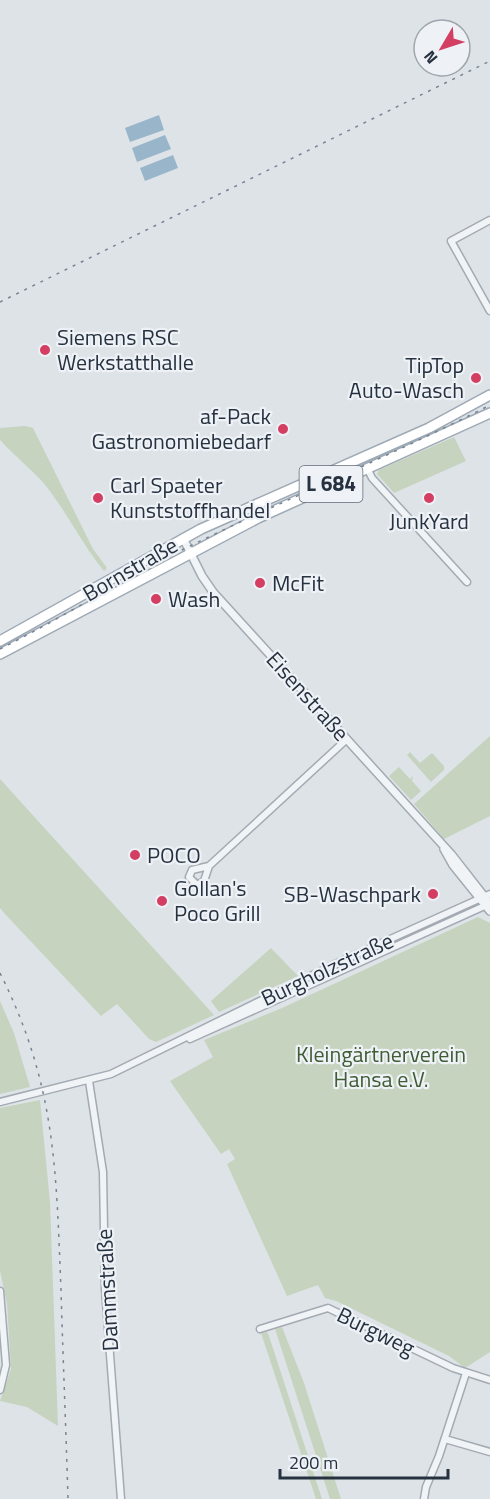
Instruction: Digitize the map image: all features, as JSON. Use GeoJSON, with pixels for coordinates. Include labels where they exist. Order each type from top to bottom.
{"type":"FeatureCollection","features":[{"type":"Feature","properties":{"kind":"main road","name":"Bornstraße"},"geometry":{"type":"LineString","coordinates":[[0,640],[183,538],[429,428],[490,395]]}},
{"type":"Feature","properties":{"kind":"main road","name":"Bornstraße"},"geometry":{"type":"LineString","coordinates":[[0,654],[190,553],[366,468],[490,413]]}},
{"type":"Feature","properties":{"kind":"street"},"geometry":{"type":"LineString","coordinates":[[490,220],[451,241],[490,310]]}},
{"type":"Feature","properties":{"kind":"street"},"geometry":{"type":"LineString","coordinates":[[366,468],[375,481],[467,582]]}},
{"type":"Feature","properties":{"kind":"street","name":"Eisenstraße"},"geometry":{"type":"LineString","coordinates":[[183,538],[213,592],[443,847],[447,857],[485,897],[489,906]]}},
{"type":"Feature","properties":{"kind":"street"},"geometry":{"type":"LineString","coordinates":[[209,866],[347,739]]}},
{"type":"Feature","properties":{"kind":"street","name":"Burgholzstraße"},"geometry":{"type":"LineString","coordinates":[[203,1031],[335,964],[485,897]]}},
{"type":"Feature","properties":{"kind":"street","name":"Burgholzstraße"},"geometry":{"type":"LineString","coordinates":[[0,1102],[111,1074],[166,1047],[489,906]]}},
{"type":"Feature","properties":{"kind":"street","name":"Dammstraße"},"geometry":{"type":"LineString","coordinates":[[89,1081],[103,1172],[105,1289],[122,1499]]}},
{"type":"Feature","properties":{"kind":"street"},"geometry":{"type":"LineString","coordinates":[[0,1291],[6,1365],[0,1390]]}},
{"type":"Feature","properties":{"kind":"street","name":"Burgweg"},"geometry":{"type":"LineString","coordinates":[[260,1329],[322,1309],[331,1309],[466,1373],[490,1380]]}},
{"type":"Feature","properties":{"kind":"street"},"geometry":{"type":"LineString","coordinates":[[0,1322],[3,1330]]}},
{"type":"Feature","properties":{"kind":"street"},"geometry":{"type":"LineString","coordinates":[[424,1499],[426,1487],[445,1439],[466,1373]]}},
{"type":"Feature","properties":{"kind":"street"},"geometry":{"type":"LineString","coordinates":[[445,1439],[490,1452]]}},
{"type":"Feature","properties":{"kind":"green space"},"geometry":{"type":"Polygon","coordinates":[[[25,426],[33,428],[93,549],[107,568],[104,571],[46,486],[0,440],[0,428],[25,426]]]}},
{"type":"Feature","properties":{"kind":"green space"},"geometry":{"type":"Polygon","coordinates":[[[454,437],[466,461],[394,493],[377,474],[379,470],[454,437]]]}},
{"type":"Feature","properties":{"kind":"green space"},"geometry":{"type":"Polygon","coordinates":[[[490,736],[490,816],[444,839],[414,804],[490,736]]]}},
{"type":"Feature","properties":{"kind":"green space"},"geometry":{"type":"Polygon","coordinates":[[[410,752],[420,763],[432,753],[444,766],[444,770],[431,782],[407,755],[410,752]]]}},
{"type":"Feature","properties":{"kind":"green space"},"geometry":{"type":"Polygon","coordinates":[[[399,767],[410,779],[413,776],[412,781],[421,791],[411,800],[389,776],[399,767]]]}},
{"type":"Feature","properties":{"kind":"green space"},"geometry":{"type":"Polygon","coordinates":[[[0,779],[214,1015],[156,1042],[149,1039],[117,1004],[101,1016],[5,914],[0,908],[0,779]]]}},
{"type":"Feature","properties":{"kind":"green space"},"geometry":{"type":"Polygon","coordinates":[[[470,906],[473,910],[242,1014],[470,906]]]}},
{"type":"Feature","properties":{"kind":"green space","name":"Kleingärtnerverein Hansa e.V."},"geometry":{"type":"Polygon","coordinates":[[[478,917],[490,923],[490,1352],[465,1368],[449,1356],[336,1301],[325,1298],[318,1285],[287,1296],[227,1164],[235,1159],[229,1149],[221,1154],[170,1081],[213,1057],[204,1040],[282,1008],[478,917]]]}},
{"type":"Feature","properties":{"kind":"green space"},"geometry":{"type":"Polygon","coordinates":[[[271,948],[298,976],[219,1012],[211,1001],[271,948]]]}},
{"type":"Feature","properties":{"kind":"green space"},"geometry":{"type":"Polygon","coordinates":[[[0,1001],[14,1033],[30,1087],[0,1094],[0,1001]]]}},
{"type":"Feature","properties":{"kind":"green space"},"geometry":{"type":"Polygon","coordinates":[[[40,1100],[50,1202],[58,1426],[27,1407],[0,1401],[11,1369],[7,1304],[0,1271],[0,1108],[40,1100]]]}},
{"type":"Feature","properties":{"kind":"green space"},"geometry":{"type":"Polygon","coordinates":[[[282,1327],[304,1383],[341,1499],[330,1499],[275,1329],[282,1327]]]}},
{"type":"Feature","properties":{"kind":"green space"},"geometry":{"type":"Polygon","coordinates":[[[267,1332],[322,1499],[316,1499],[261,1333],[267,1332]]]}},
{"type":"Feature","properties":{"kind":"water"},"geometry":{"type":"Polygon","coordinates":[[[159,115],[164,130],[130,142],[125,128],[159,115]]]}},
{"type":"Feature","properties":{"kind":"water"},"geometry":{"type":"Polygon","coordinates":[[[165,135],[171,149],[137,162],[132,148],[165,135]]]}},
{"type":"Feature","properties":{"kind":"water"},"geometry":{"type":"Polygon","coordinates":[[[173,155],[178,168],[145,181],[140,168],[173,155]]]}},
{"type":"Feature","properties":{"kind":"railway"},"geometry":{"type":"LineString","coordinates":[[0,302],[490,61]]}},
{"type":"Feature","properties":{"kind":"railway"},"geometry":{"type":"LineString","coordinates":[[0,649],[188,547],[490,405]]}},
{"type":"Feature","properties":{"kind":"railway"},"geometry":{"type":"LineString","coordinates":[[0,973],[32,1053],[43,1091],[50,1128],[57,1205],[68,1499]]}},
{"type":"Feature","properties":{"kind":"place","name":"Siemens RSC Werkstatthalle"},"geometry":{"type":"Point","coordinates":[45,350]}},
{"type":"Feature","properties":{"kind":"place","name":"TipTop Auto-Wasch"},"geometry":{"type":"Point","coordinates":[476,378]}},
{"type":"Feature","properties":{"kind":"place","name":"af-Pack Gastronomiebedarf"},"geometry":{"type":"Point","coordinates":[283,429]}},
{"type":"Feature","properties":{"kind":"place","name":"Carl Spaeter Kunststoffhandel"},"geometry":{"type":"Point","coordinates":[98,498]}},
{"type":"Feature","properties":{"kind":"place","name":"JunkYard"},"geometry":{"type":"Point","coordinates":[429,498]}},
{"type":"Feature","properties":{"kind":"place","name":"McFit"},"geometry":{"type":"Point","coordinates":[260,583]}},
{"type":"Feature","properties":{"kind":"place","name":"Wash"},"geometry":{"type":"Point","coordinates":[156,599]}},
{"type":"Feature","properties":{"kind":"place","name":"POCO"},"geometry":{"type":"Point","coordinates":[135,855]}},
{"type":"Feature","properties":{"kind":"place","name":"SB-Waschpark"},"geometry":{"type":"Point","coordinates":[433,894]}},
{"type":"Feature","properties":{"kind":"place","name":"Gollan's Poco Grill"},"geometry":{"type":"Point","coordinates":[162,901]}}]}
